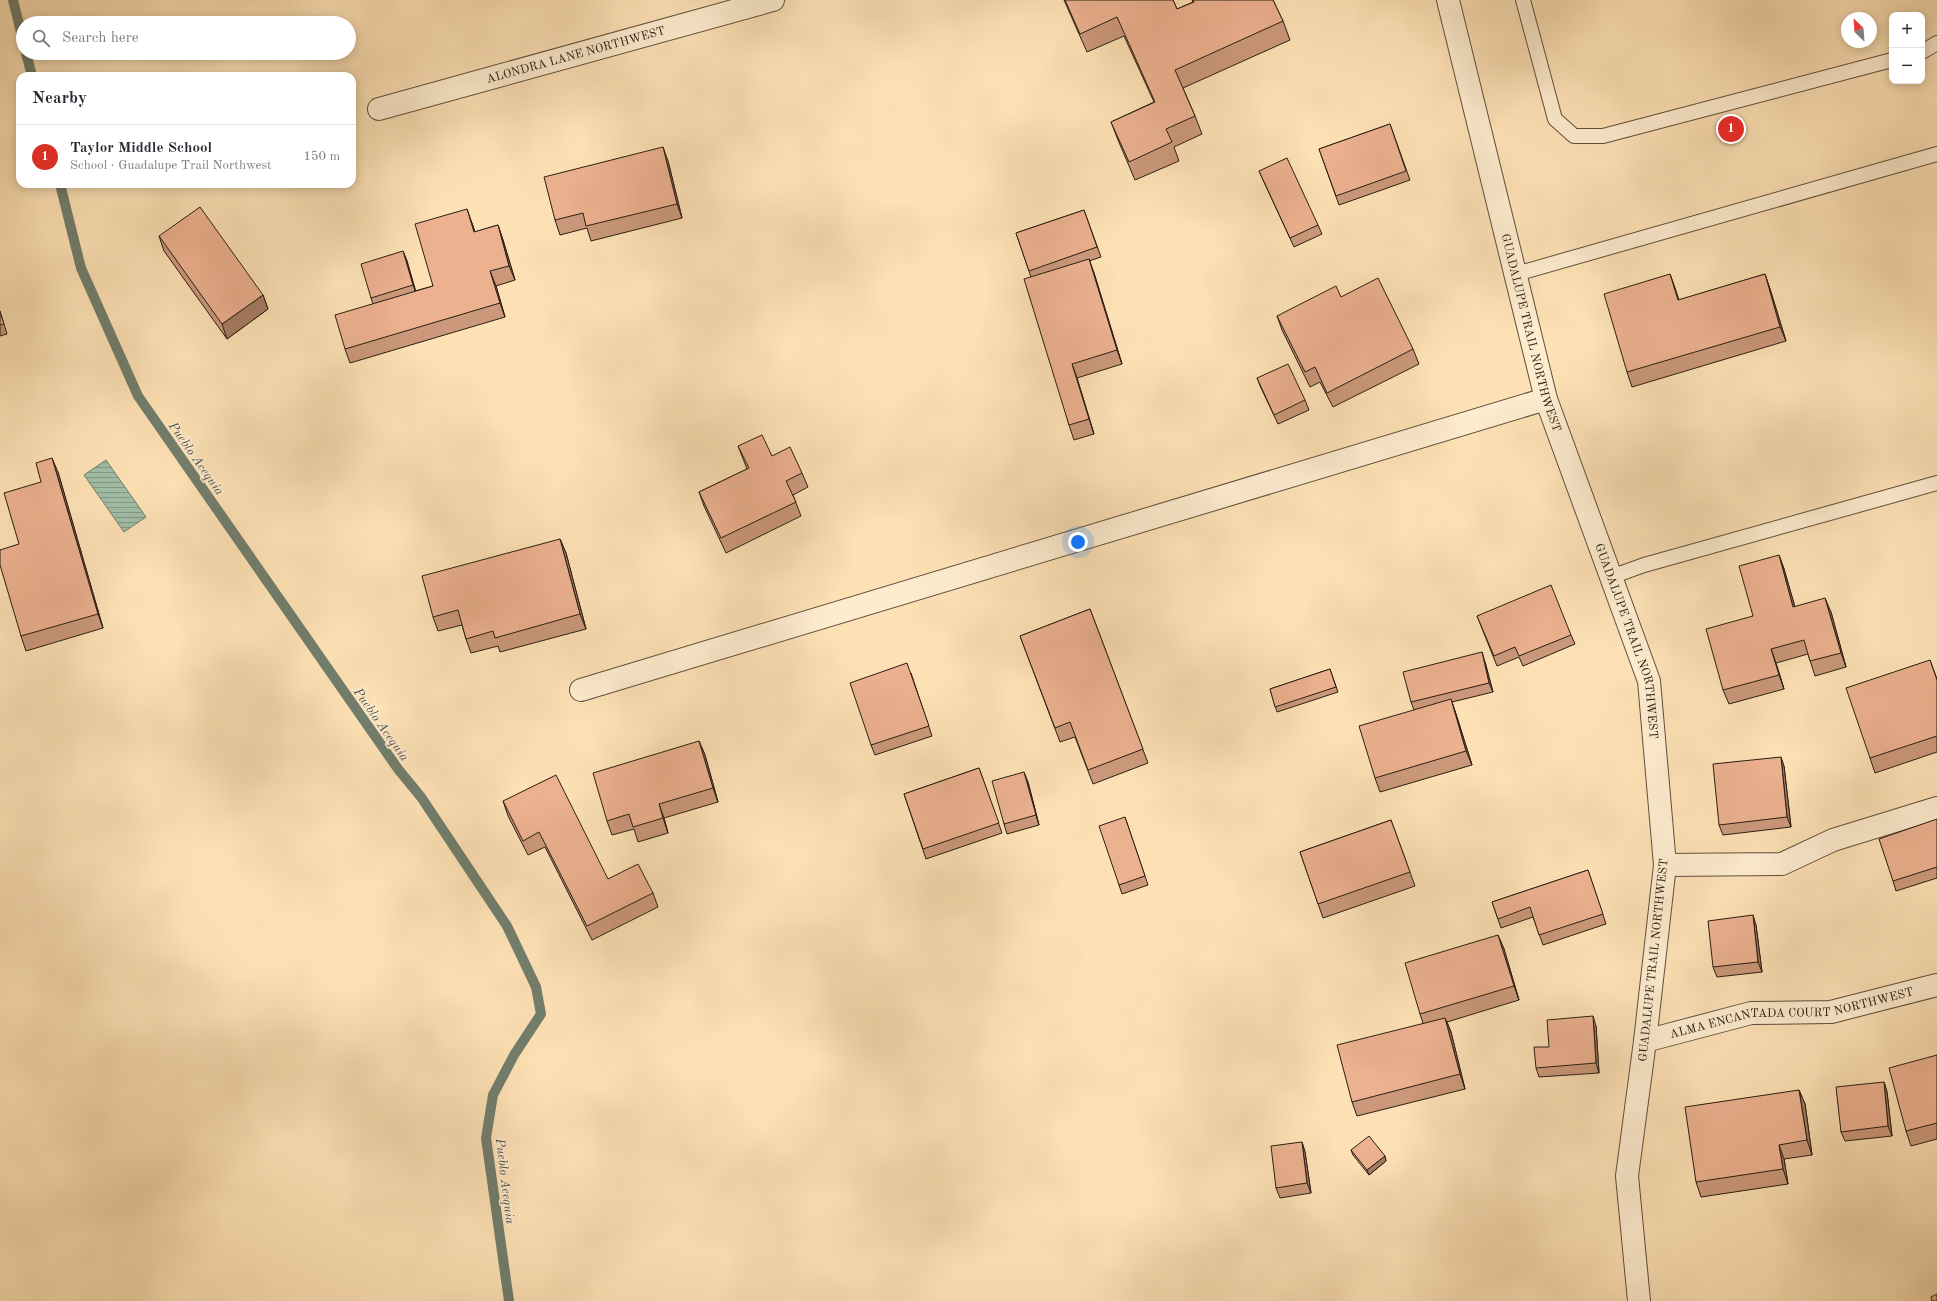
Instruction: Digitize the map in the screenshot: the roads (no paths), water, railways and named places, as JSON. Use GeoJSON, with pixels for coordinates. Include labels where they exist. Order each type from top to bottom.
{"type":"FeatureCollection","features":[{"type":"Feature","properties":{"kind":"street","name":"ALONDRA LANE NORTHWEST"},"geometry":{"type":"LineString","coordinates":[[379,109],[772,0]]}},
{"type":"Feature","properties":{"kind":"street","name":"GUADALUPE TRAIL NORTHWEST"},"geometry":{"type":"LineString","coordinates":[[1448,0],[1546,398],[1649,681],[1665,865],[1646,1041],[1627,1176],[1639,1301]]}},
{"type":"Feature","properties":{"kind":"street"},"geometry":{"type":"LineString","coordinates":[[581,690],[1546,398]]}},
{"type":"Feature","properties":{"kind":"street"},"geometry":{"type":"LineString","coordinates":[[1665,865],[1782,864],[1833,840],[1937,808]]}},
{"type":"Feature","properties":{"kind":"street","name":"ALMA ENCANTADA COURT NORTHWEST"},"geometry":{"type":"LineString","coordinates":[[1646,1041],[1751,1013],[1831,1012],[1937,985]]}},
{"type":"Feature","properties":{"kind":"lane"},"geometry":{"type":"LineString","coordinates":[[1523,0],[1555,119],[1574,136],[1603,136],[1889,61]]}},
{"type":"Feature","properties":{"kind":"lane"},"geometry":{"type":"LineString","coordinates":[[1925,50],[1937,43]]}},
{"type":"Feature","properties":{"kind":"lane"},"geometry":{"type":"LineString","coordinates":[[1516,274],[1937,154]]}},
{"type":"Feature","properties":{"kind":"lane"},"geometry":{"type":"LineString","coordinates":[[1611,577],[1644,565],[1937,482]]}},
{"type":"Feature","properties":{"kind":"waterway","name":"Pueblo Acequia"},"geometry":{"type":"LineString","coordinates":[[13,0],[17,16]]}},
{"type":"Feature","properties":{"kind":"waterway","name":"Pueblo Acequia"},"geometry":{"type":"LineString","coordinates":[[28,60],[31,72]]}},
{"type":"Feature","properties":{"kind":"waterway","name":"Pueblo Acequia"},"geometry":{"type":"LineString","coordinates":[[61,188],[81,268],[138,396],[398,769],[421,797],[507,926],[536,987],[541,1014],[514,1055],[493,1095],[486,1138],[509,1301]]}},
{"type":"Feature","properties":{"kind":"place","name":"Taylor Middle School"},"geometry":{"type":"Point","coordinates":[1731,129]}}]}
